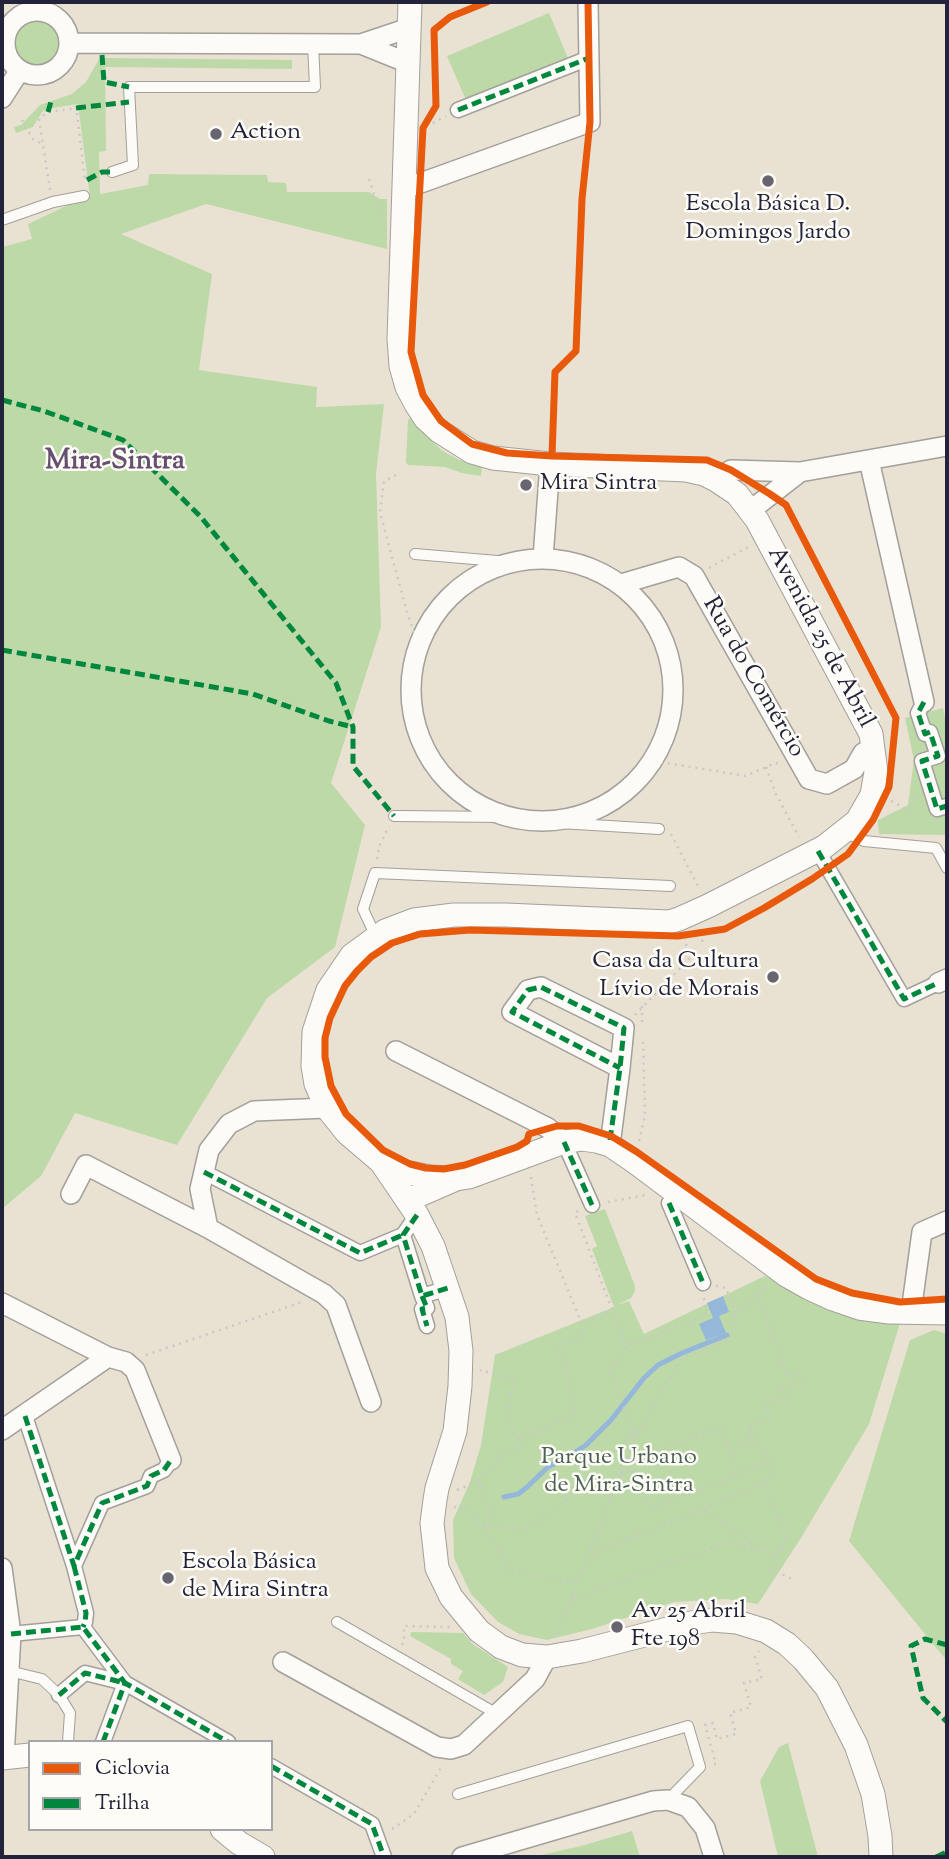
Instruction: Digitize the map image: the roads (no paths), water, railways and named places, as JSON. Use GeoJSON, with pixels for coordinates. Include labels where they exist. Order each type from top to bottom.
{"type":"FeatureCollection","features":[{"type":"Feature","properties":{"kind":"street","name":"Avenida 25 de Abril"},"geometry":{"type":"LineString","coordinates":[[412,2],[399,339],[401,366],[407,387],[416,404],[425,418],[439,431],[472,452],[493,458],[550,464],[686,470],[704,474],[737,494],[751,510],[871,734],[876,772],[872,794],[857,821],[843,832],[813,853],[708,906],[668,922],[505,915],[454,915],[414,920],[385,931],[352,955],[328,990],[314,1032],[313,1066],[316,1084],[327,1108],[346,1133],[381,1162],[412,1207],[433,1246],[457,1317],[461,1364],[455,1431],[437,1488],[432,1523],[437,1568],[451,1597],[475,1627],[500,1647],[522,1655],[547,1657],[582,1651],[712,1620],[737,1622],[769,1633],[787,1644],[827,1688],[856,1745],[873,1794],[881,1857]]}},
{"type":"Feature","properties":{"kind":"street"},"geometry":{"type":"LineString","coordinates":[[404,189],[590,122],[588,2]]}},
{"type":"Feature","properties":{"kind":"street"},"geometry":{"type":"LineString","coordinates":[[39,10],[51,13],[61,21],[68,31],[70,43],[64,62],[57,69],[39,75],[20,71],[11,62],[5,39],[9,27],[17,18],[27,12],[39,10]]}},
{"type":"Feature","properties":{"kind":"street"},"geometry":{"type":"LineString","coordinates":[[70,43],[361,44],[410,28]]}},
{"type":"Feature","properties":{"kind":"street"},"geometry":{"type":"LineString","coordinates":[[361,44],[408,63]]}},
{"type":"Feature","properties":{"kind":"street"},"geometry":{"type":"LineString","coordinates":[[458,110],[589,58]]}},
{"type":"Feature","properties":{"kind":"street"},"geometry":{"type":"LineString","coordinates":[[2,98],[20,71]]}},
{"type":"Feature","properties":{"kind":"street"},"geometry":{"type":"LineString","coordinates":[[716,480],[731,470],[800,472],[947,446]]}},
{"type":"Feature","properties":{"kind":"street"},"geometry":{"type":"LineString","coordinates":[[869,460],[923,702],[918,713],[925,734],[930,732],[938,756],[922,761],[937,809],[947,806]]}},
{"type":"Feature","properties":{"kind":"street"},"geometry":{"type":"LineString","coordinates":[[542,558],[550,464]]}},
{"type":"Feature","properties":{"kind":"street"},"geometry":{"type":"LineString","coordinates":[[751,510],[800,472]]}},
{"type":"Feature","properties":{"kind":"street"},"geometry":{"type":"LineString","coordinates":[[542,558],[584,565],[621,584],[649,612],[668,647],[675,686],[670,725],[654,761],[630,789],[607,806],[580,817],[543,822],[506,817],[472,802],[439,772],[417,733],[410,688],[418,644],[432,616],[453,592],[479,573],[509,562],[542,558]]}},
{"type":"Feature","properties":{"kind":"street","name":"Rua do Comércio"},"geometry":{"type":"LineString","coordinates":[[621,584],[679,567],[694,576],[809,779],[827,784],[854,769],[863,753],[874,748]]}},
{"type":"Feature","properties":{"kind":"street"},"geometry":{"type":"LineString","coordinates":[[813,853],[904,999],[942,981]]}},
{"type":"Feature","properties":{"kind":"street"},"geometry":{"type":"LineString","coordinates":[[610,1145],[620,1068],[624,1028],[541,987],[527,990],[512,1012],[620,1068]]}},
{"type":"Feature","properties":{"kind":"street"},"geometry":{"type":"LineString","coordinates":[[396,1051],[548,1128],[564,1142],[592,1205]]}},
{"type":"Feature","properties":{"kind":"street"},"geometry":{"type":"LineString","coordinates":[[208,1228],[200,1188],[209,1150],[229,1125],[254,1111],[327,1108]]}},
{"type":"Feature","properties":{"kind":"street"},"geometry":{"type":"LineString","coordinates":[[381,1162],[405,1172],[430,1177],[469,1177],[564,1142],[596,1140],[610,1145],[635,1162],[786,1276],[833,1299],[859,1308],[888,1312],[947,1312]]}},
{"type":"Feature","properties":{"kind":"street"},"geometry":{"type":"LineString","coordinates":[[71,1194],[86,1165],[208,1228],[324,1294],[336,1305],[371,1402]]}},
{"type":"Feature","properties":{"kind":"street"},"geometry":{"type":"LineString","coordinates":[[204,1172],[360,1253],[403,1236]]}},
{"type":"Feature","properties":{"kind":"street"},"geometry":{"type":"LineString","coordinates":[[428,1326],[422,1309],[426,1308],[403,1236],[412,1207],[456,1178]]}},
{"type":"Feature","properties":{"kind":"street"},"geometry":{"type":"LineString","coordinates":[[669,1203],[703,1283]]}},
{"type":"Feature","properties":{"kind":"street"},"geometry":{"type":"LineString","coordinates":[[911,1312],[922,1232],[947,1221]]}},
{"type":"Feature","properties":{"kind":"street"},"geometry":{"type":"LineString","coordinates":[[422,1297],[448,1288]]}},
{"type":"Feature","properties":{"kind":"street"},"geometry":{"type":"LineString","coordinates":[[2,1303],[135,1370],[171,1460],[164,1470],[151,1476],[147,1486],[102,1503],[74,1566]]}},
{"type":"Feature","properties":{"kind":"street"},"geometry":{"type":"LineString","coordinates":[[2,1430],[117,1360]]}},
{"type":"Feature","properties":{"kind":"street"},"geometry":{"type":"LineString","coordinates":[[25,1416],[74,1566],[86,1613],[83,1627],[125,1683]]}},
{"type":"Feature","properties":{"kind":"street"},"geometry":{"type":"LineString","coordinates":[[2,1568],[11,1634],[3,1758],[28,1755]]}},
{"type":"Feature","properties":{"kind":"street"},"geometry":{"type":"LineString","coordinates":[[11,1634],[83,1627]]}},
{"type":"Feature","properties":{"kind":"street"},"geometry":{"type":"LineString","coordinates":[[283,1662],[437,1747],[451,1749],[464,1745],[536,1679],[547,1657]]}},
{"type":"Feature","properties":{"kind":"street"},"geometry":{"type":"LineString","coordinates":[[59,1695],[85,1673],[125,1683],[225,1740]]}},
{"type":"Feature","properties":{"kind":"street"},"geometry":{"type":"LineString","coordinates":[[104,1740],[125,1683]]}},
{"type":"Feature","properties":{"kind":"street"},"geometry":{"type":"LineString","coordinates":[[273,1767],[372,1824],[384,1857]]}},
{"type":"Feature","properties":{"kind":"street"},"geometry":{"type":"LineString","coordinates":[[469,1856],[653,1801],[668,1800],[688,1807],[697,1818],[705,1828],[714,1857]]}},
{"type":"Feature","properties":{"kind":"street"},"geometry":{"type":"LineString","coordinates":[[236,1843],[262,1857]]}},
{"type":"Feature","properties":{"kind":"lane"},"geometry":{"type":"LineString","coordinates":[[112,172],[133,165],[129,87],[315,87],[313,43]]}},
{"type":"Feature","properties":{"kind":"lane"},"geometry":{"type":"LineString","coordinates":[[2,220],[53,202],[84,196]]}},
{"type":"Feature","properties":{"kind":"lane"},"geometry":{"type":"LineString","coordinates":[[415,554],[509,562]]}},
{"type":"Feature","properties":{"kind":"lane"},"geometry":{"type":"LineString","coordinates":[[394,817],[506,817]]}},
{"type":"Feature","properties":{"kind":"lane"},"geometry":{"type":"LineString","coordinates":[[543,822],[659,829]]}},
{"type":"Feature","properties":{"kind":"lane"},"geometry":{"type":"LineString","coordinates":[[843,832],[864,841],[936,848],[947,868]]}},
{"type":"Feature","properties":{"kind":"lane"},"geometry":{"type":"LineString","coordinates":[[376,937],[363,909],[375,873],[670,886]]}},
{"type":"Feature","properties":{"kind":"lane"},"geometry":{"type":"LineString","coordinates":[[337,1622],[497,1714]]}},
{"type":"Feature","properties":{"kind":"lane"},"geometry":{"type":"LineString","coordinates":[[9,1671],[42,1679],[59,1695],[70,1713],[68,1740]]}},
{"type":"Feature","properties":{"kind":"lane"},"geometry":{"type":"LineString","coordinates":[[458,1794],[688,1727],[700,1767],[668,1800]]}},
{"type":"Feature","properties":{"kind":"water"},"geometry":{"type":"Polygon","coordinates":[[[723,1296],[729,1312],[719,1316],[726,1333],[706,1340],[699,1324],[713,1318],[707,1303],[723,1296]]]}},
{"type":"Feature","properties":{"kind":"waterway"},"geometry":{"type":"LineString","coordinates":[[504,1497],[518,1494],[548,1467],[586,1445],[658,1365],[727,1335]]}},
{"type":"Feature","properties":{"kind":"place","name":"Action"},"geometry":{"type":"Point","coordinates":[216,134]}},
{"type":"Feature","properties":{"kind":"place","name":"Escola Básica D. Domingos Jardo"},"geometry":{"type":"Point","coordinates":[768,181]}},
{"type":"Feature","properties":{"kind":"place","name":"Mira Sintra"},"geometry":{"type":"Point","coordinates":[526,485]}},
{"type":"Feature","properties":{"kind":"place","name":"Casa da Cultura Lívio de Morais"},"geometry":{"type":"Point","coordinates":[773,977]}},
{"type":"Feature","properties":{"kind":"place","name":"Escola Básica de Mira Sintra"},"geometry":{"type":"Point","coordinates":[168,1578]}},
{"type":"Feature","properties":{"kind":"place","name":"Av 25 Abril Fte 198"},"geometry":{"type":"Point","coordinates":[617,1627]}},
{"type":"Feature","properties":{"kind":"district","name":"Mira-Sintra"},"geometry":{"type":"Point","coordinates":[115,463]}},
{"type":"Feature","properties":{"kind":"park label","name":"Parque Urbano de Mira-Sintra"},"geometry":{"type":"Point","coordinates":[619,1473]}}]}
